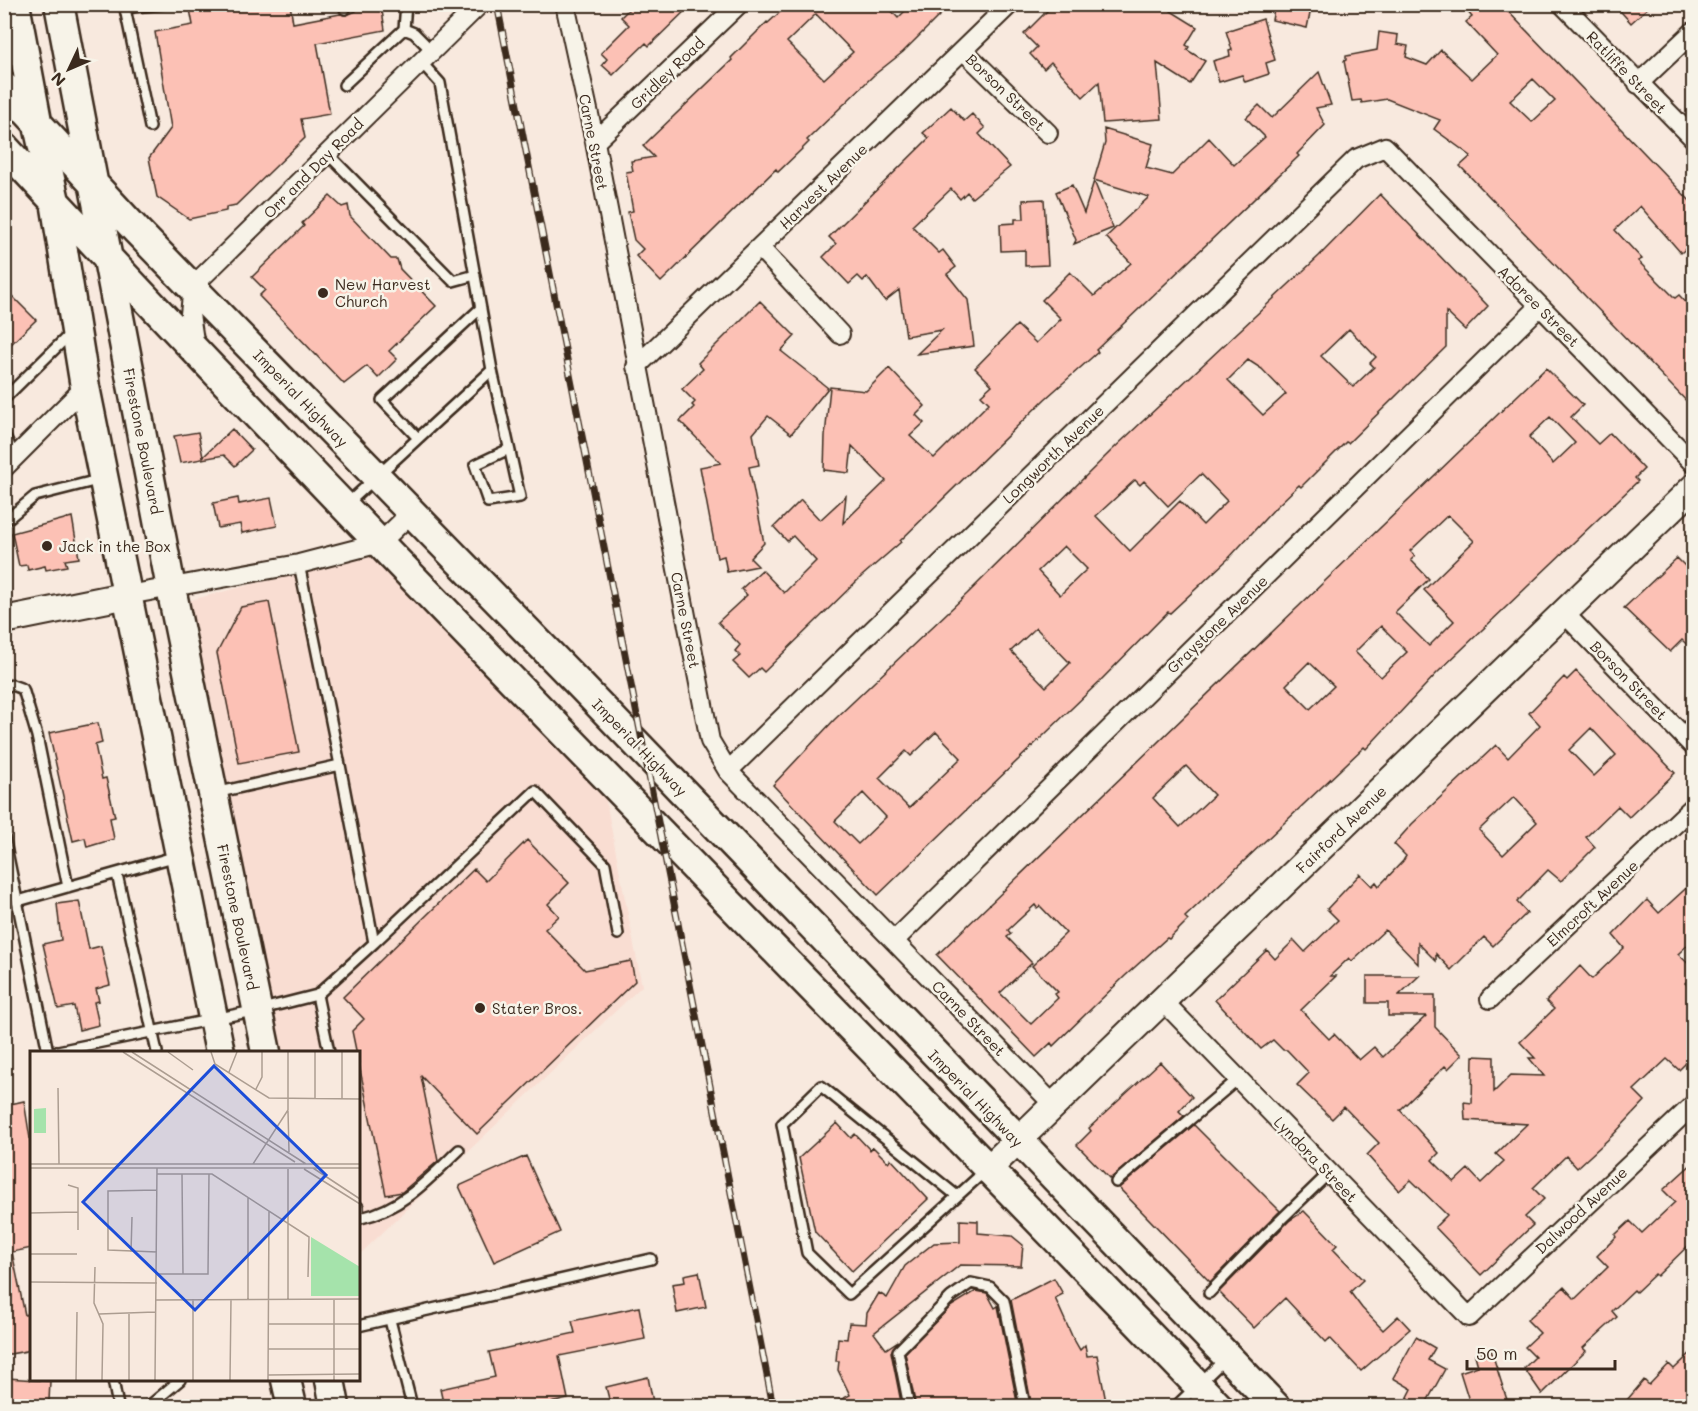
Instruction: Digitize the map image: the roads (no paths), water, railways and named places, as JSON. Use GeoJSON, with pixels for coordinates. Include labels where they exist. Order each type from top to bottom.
{"type":"FeatureCollection","features":[{"type":"Feature","properties":{"kind":"main road"},"geometry":{"type":"LineString","coordinates":[[15,4],[55,201],[85,387],[220,1051]]}},
{"type":"Feature","properties":{"kind":"main road","name":"Firestone Boulevard"},"geometry":{"type":"LineString","coordinates":[[59,4],[171,588],[266,1051]]}},
{"type":"Feature","properties":{"kind":"main road","name":"Imperial Highway"},"geometry":{"type":"LineString","coordinates":[[4,87],[137,231],[194,286],[1275,1407]]}},
{"type":"Feature","properties":{"kind":"main road"},"geometry":{"type":"LineString","coordinates":[[4,147],[110,262],[380,543],[1218,1407]]}},
{"type":"Feature","properties":{"kind":"main road"},"geometry":{"type":"LineString","coordinates":[[286,1381],[292,1407]]}},
{"type":"Feature","properties":{"kind":"main road"},"geometry":{"type":"LineString","coordinates":[[330,1381],[336,1407]]}},
{"type":"Feature","properties":{"kind":"street","name":"Orr and Day Road"},"geometry":{"type":"LineString","coordinates":[[194,286],[480,4]]}},
{"type":"Feature","properties":{"kind":"street","name":"Carne Street"},"geometry":{"type":"LineString","coordinates":[[565,4],[595,142],[636,367],[710,741],[728,771],[1055,1106]]}},
{"type":"Feature","properties":{"kind":"street","name":"Gridley Road"},"geometry":{"type":"LineString","coordinates":[[595,142],[739,4]]}},
{"type":"Feature","properties":{"kind":"street","name":"Harvest Avenue"},"geometry":{"type":"LineString","coordinates":[[636,367],[1010,4]]}},
{"type":"Feature","properties":{"kind":"street","name":"Ratliffe Street"},"geometry":{"type":"LineString","coordinates":[[1562,4],[1694,139]]}},
{"type":"Feature","properties":{"kind":"street"},"geometry":{"type":"LineString","coordinates":[[1638,84],[1694,31]]}},
{"type":"Feature","properties":{"kind":"street","name":"Borson Street"},"geometry":{"type":"LineString","coordinates":[[963,50],[1048,133]]}},
{"type":"Feature","properties":{"kind":"street","name":"Adoree Street"},"geometry":{"type":"LineString","coordinates":[[1385,147],[1694,464]]}},
{"type":"Feature","properties":{"kind":"street","name":"Longworth Avenue"},"geometry":{"type":"LineString","coordinates":[[728,771],[1356,159],[1385,147]]}},
{"type":"Feature","properties":{"kind":"street"},"geometry":{"type":"LineString","coordinates":[[760,248],[840,334]]}},
{"type":"Feature","properties":{"kind":"street"},"geometry":{"type":"LineString","coordinates":[[194,286],[190,314],[196,351]]}},
{"type":"Feature","properties":{"kind":"street","name":"Graystone Avenue"},"geometry":{"type":"LineString","coordinates":[[894,941],[1540,306]]}},
{"type":"Feature","properties":{"kind":"street"},"geometry":{"type":"LineString","coordinates":[[10,462],[85,387]]}},
{"type":"Feature","properties":{"kind":"street","name":"Fairford Avenue"},"geometry":{"type":"LineString","coordinates":[[987,1170],[1694,487]]}},
{"type":"Feature","properties":{"kind":"street"},"geometry":{"type":"LineString","coordinates":[[4,620],[299,564],[380,543],[412,512]]}},
{"type":"Feature","properties":{"kind":"street","name":"Borson Street"},"geometry":{"type":"LineString","coordinates":[[1564,613],[1694,747]]}},
{"type":"Feature","properties":{"kind":"street","name":"Elmcroft Avenue"},"geometry":{"type":"LineString","coordinates":[[1490,999],[1694,806]]}},
{"type":"Feature","properties":{"kind":"street","name":"Lyndora Street"},"geometry":{"type":"LineString","coordinates":[[1163,1001],[1469,1317]]}},
{"type":"Feature","properties":{"kind":"street","name":"Dalwood Avenue"},"geometry":{"type":"LineString","coordinates":[[1469,1317],[1694,1104]]}},
{"type":"Feature","properties":{"kind":"lane"},"geometry":{"type":"LineString","coordinates":[[150,127],[124,6],[162,4]]}},
{"type":"Feature","properties":{"kind":"lane"},"geometry":{"type":"LineString","coordinates":[[344,85],[404,29],[406,4]]}},
{"type":"Feature","properties":{"kind":"lane"},"geometry":{"type":"LineString","coordinates":[[404,29],[414,33],[440,82],[492,370],[520,497],[488,502],[475,465],[509,449]]}},
{"type":"Feature","properties":{"kind":"lane"},"geometry":{"type":"LineString","coordinates":[[327,153],[453,281],[475,274]]}},
{"type":"Feature","properties":{"kind":"lane"},"geometry":{"type":"LineString","coordinates":[[417,437],[382,400],[481,308]]}},
{"type":"Feature","properties":{"kind":"lane"},"geometry":{"type":"LineString","coordinates":[[4,399],[76,328]]}},
{"type":"Feature","properties":{"kind":"lane"},"geometry":{"type":"LineString","coordinates":[[345,506],[492,370]]}},
{"type":"Feature","properties":{"kind":"lane"},"geometry":{"type":"LineString","coordinates":[[4,434],[10,462]]}},
{"type":"Feature","properties":{"kind":"lane"},"geometry":{"type":"LineString","coordinates":[[4,522],[35,496],[104,479]]}},
{"type":"Feature","properties":{"kind":"lane"},"geometry":{"type":"LineString","coordinates":[[299,564],[374,943]]}},
{"type":"Feature","properties":{"kind":"lane"},"geometry":{"type":"LineString","coordinates":[[4,687],[23,688],[37,736],[68,887]]}},
{"type":"Feature","properties":{"kind":"lane"},"geometry":{"type":"LineString","coordinates":[[213,794],[340,765]]}},
{"type":"Feature","properties":{"kind":"lane"},"geometry":{"type":"LineString","coordinates":[[61,1051],[258,1010],[317,995],[535,791],[605,864],[618,934]]}},
{"type":"Feature","properties":{"kind":"lane"},"geometry":{"type":"LineString","coordinates":[[4,837],[51,1051]]}},
{"type":"Feature","properties":{"kind":"lane"},"geometry":{"type":"LineString","coordinates":[[18,901],[180,855]]}},
{"type":"Feature","properties":{"kind":"lane"},"geometry":{"type":"LineString","coordinates":[[117,874],[157,1051]]}},
{"type":"Feature","properties":{"kind":"lane"},"geometry":{"type":"LineString","coordinates":[[317,995],[329,1051]]}},
{"type":"Feature","properties":{"kind":"lane"},"geometry":{"type":"LineString","coordinates":[[1116,1182],[1238,1079]]}},
{"type":"Feature","properties":{"kind":"lane"},"geometry":{"type":"LineString","coordinates":[[957,1196],[820,1086],[782,1124],[807,1253],[849,1294],[987,1170]]}},
{"type":"Feature","properties":{"kind":"lane"},"geometry":{"type":"LineString","coordinates":[[360,1218],[380,1214],[412,1195],[459,1150]]}},
{"type":"Feature","properties":{"kind":"lane"},"geometry":{"type":"LineString","coordinates":[[1209,1293],[1329,1173]]}},
{"type":"Feature","properties":{"kind":"lane"},"geometry":{"type":"LineString","coordinates":[[360,1326],[651,1259]]}},
{"type":"Feature","properties":{"kind":"lane"},"geometry":{"type":"LineString","coordinates":[[909,1407],[898,1351],[951,1297],[971,1283],[990,1287],[1004,1301],[1025,1407]]}},
{"type":"Feature","properties":{"kind":"lane"},"geometry":{"type":"LineString","coordinates":[[390,1320],[412,1407]]}},
{"type":"Feature","properties":{"kind":"lane"},"geometry":{"type":"LineString","coordinates":[[1176,1407],[1227,1357]]}},
{"type":"Feature","properties":{"kind":"lane"},"geometry":{"type":"LineString","coordinates":[[113,1381],[118,1407]]}},
{"type":"Feature","properties":{"kind":"lane"},"geometry":{"type":"LineString","coordinates":[[149,1407],[179,1381]]}},
{"type":"Feature","properties":{"kind":"railway"},"geometry":{"type":"LineString","coordinates":[[497,4],[773,1406]]}},
{"type":"Feature","properties":{"kind":"place","name":"New Harvest Church"},"geometry":{"type":"Point","coordinates":[323,293]}},
{"type":"Feature","properties":{"kind":"place","name":"Jack in the Box"},"geometry":{"type":"Point","coordinates":[47,546]}},
{"type":"Feature","properties":{"kind":"place","name":"Stater Bros."},"geometry":{"type":"Point","coordinates":[480,1008]}}]}
